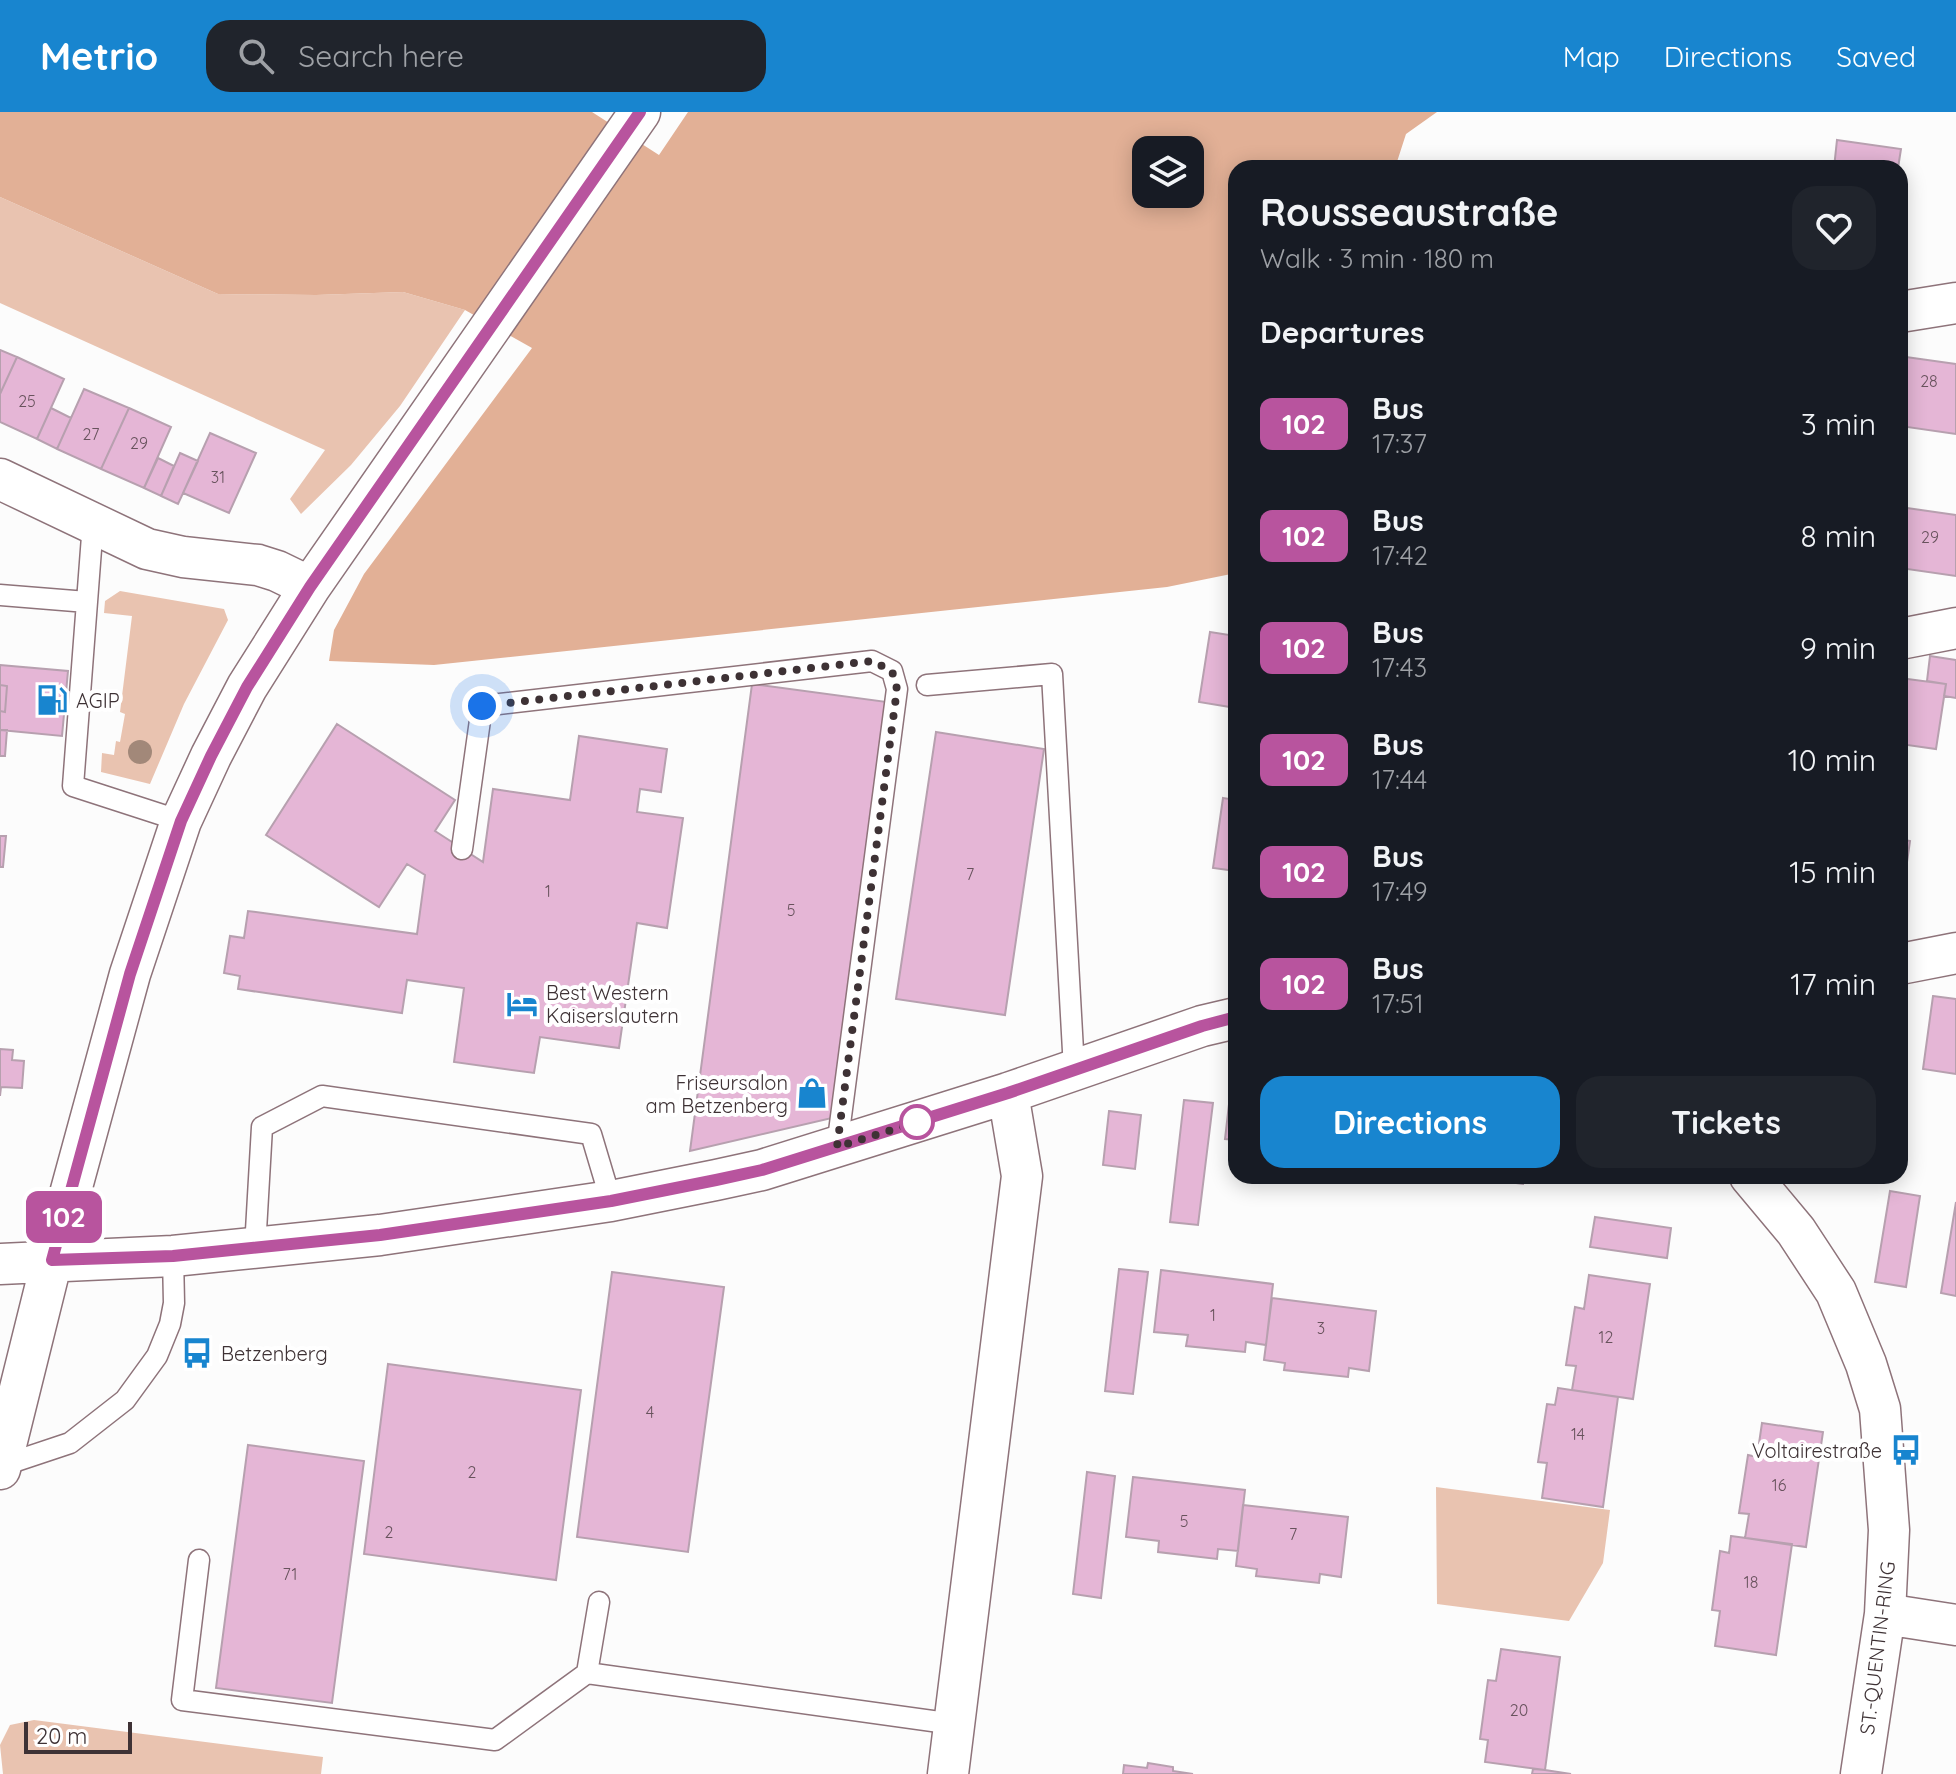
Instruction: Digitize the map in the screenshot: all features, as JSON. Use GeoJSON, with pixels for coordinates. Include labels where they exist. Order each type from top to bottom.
{"type":"FeatureCollection","features":[{"type":"Feature","properties":{"kind":"street"},"geometry":{"type":"LineString","coordinates":[[1,1467],[52,1260],[130,974],[181,821],[211,756],[247,687],[310,587],[640,112]]}},
{"type":"Feature","properties":{"kind":"street"},"geometry":{"type":"LineString","coordinates":[[1908,311],[1956,303]]}},
{"type":"Feature","properties":{"kind":"street"},"geometry":{"type":"LineString","coordinates":[[0,479],[164,554],[258,565],[310,587]]}},
{"type":"Feature","properties":{"kind":"street"},"geometry":{"type":"LineString","coordinates":[[1908,637],[1956,628]]}},
{"type":"Feature","properties":{"kind":"street"},"geometry":{"type":"LineString","coordinates":[[1908,962],[1956,953]]}},
{"type":"Feature","properties":{"kind":"street"},"geometry":{"type":"LineString","coordinates":[[0,1264],[173,1256],[255,1248],[380,1235],[611,1201],[762,1170],[1228,1020]]}},
{"type":"Feature","properties":{"kind":"street"},"geometry":{"type":"LineString","coordinates":[[948,1774],[1022,1176],[1008,1093]]}},
{"type":"Feature","properties":{"kind":"street","name":"ST.-QUENTIN-RING"},"geometry":{"type":"LineString","coordinates":[[1757,1184],[1796,1231],[1836,1292],[1866,1364],[1880,1409],[1889,1530],[1885,1614],[1861,1774]]}},
{"type":"Feature","properties":{"kind":"street"},"geometry":{"type":"LineString","coordinates":[[1885,1614],[1956,1625]]}},
{"type":"Feature","properties":{"kind":"lane"},"geometry":{"type":"LineString","coordinates":[[93,523],[73,786],[181,821]]}},
{"type":"Feature","properties":{"kind":"lane"},"geometry":{"type":"LineString","coordinates":[[0,595],[87,602]]}},
{"type":"Feature","properties":{"kind":"lane"},"geometry":{"type":"LineString","coordinates":[[462,849],[482,706],[872,661],[892,671],[897,689],[837,1147]]}},
{"type":"Feature","properties":{"kind":"lane"},"geometry":{"type":"LineString","coordinates":[[927,685],[1052,674],[1074,1069]]}},
{"type":"Feature","properties":{"kind":"lane"},"geometry":{"type":"LineString","coordinates":[[255,1248],[262,1127],[322,1096],[591,1134],[611,1201]]}},
{"type":"Feature","properties":{"kind":"lane"},"geometry":{"type":"LineString","coordinates":[[1,1467],[70,1443],[125,1400],[157,1356],[170,1324],[174,1303],[173,1256]]}},
{"type":"Feature","properties":{"kind":"lane"},"geometry":{"type":"LineString","coordinates":[[199,1560],[182,1700],[495,1740],[587,1673],[954,1724]]}},
{"type":"Feature","properties":{"kind":"lane"},"geometry":{"type":"LineString","coordinates":[[587,1673],[599,1602]]}},
{"type":"Feature","properties":{"kind":"shaded area"},"geometry":{"type":"Polygon","coordinates":[[[0,112],[592,112],[659,155],[688,112],[1437,112],[1406,134],[1398,160],[1228,160],[1228,575],[1167,587],[434,665],[329,661],[334,630],[364,574],[532,348],[465,310],[403,292],[218,294],[0,197],[0,112]]]}},
{"type":"Feature","properties":{"kind":"shaded area"},"geometry":{"type":"Polygon","coordinates":[[[0,197],[218,294],[403,292],[465,310],[400,406],[351,465],[301,514],[290,499],[325,450],[0,303],[0,197]]]}},
{"type":"Feature","properties":{"kind":"shaded area"},"geometry":{"type":"Polygon","coordinates":[[[120,591],[224,609],[228,620],[184,704],[150,784],[101,772],[102,753],[114,755],[116,741],[120,742],[125,714],[120,712],[132,616],[104,613],[105,601],[120,591]]]}},
{"type":"Feature","properties":{"kind":"shaded area"},"geometry":{"type":"Polygon","coordinates":[[[1436,1487],[1610,1510],[1603,1563],[1569,1621],[1437,1604],[1436,1487]]]}},
{"type":"Feature","properties":{"kind":"shaded area"},"geometry":{"type":"Polygon","coordinates":[[[34,1720],[323,1757],[321,1774],[3,1774],[0,1745],[10,1725],[34,1720]]]}},
{"type":"Feature","properties":{"kind":"building"},"geometry":{"type":"Polygon","coordinates":[[[1837,140],[1901,149],[1899,160],[1835,160],[1837,140]]]}},
{"type":"Feature","properties":{"kind":"building"},"geometry":{"type":"Polygon","coordinates":[[[0,350],[17,357],[0,394],[0,350]]]}},
{"type":"Feature","properties":{"kind":"building"},"geometry":{"type":"Polygon","coordinates":[[[17,357],[64,379],[37,439],[0,422],[0,394],[17,357]]]}},
{"type":"Feature","properties":{"kind":"building"},"geometry":{"type":"Polygon","coordinates":[[[1908,357],[1956,364],[1956,434],[1908,427],[1908,357]]]}},
{"type":"Feature","properties":{"kind":"building"},"geometry":{"type":"Polygon","coordinates":[[[84,389],[129,408],[101,469],[57,449],[84,389]]]}},
{"type":"Feature","properties":{"kind":"building"},"geometry":{"type":"Polygon","coordinates":[[[51,408],[71,418],[57,449],[37,439],[51,408]]]}},
{"type":"Feature","properties":{"kind":"building"},"geometry":{"type":"Polygon","coordinates":[[[129,408],[171,427],[144,488],[101,469],[129,408]]]}},
{"type":"Feature","properties":{"kind":"building"},"geometry":{"type":"Polygon","coordinates":[[[210,433],[256,453],[229,513],[183,493],[210,433]]]}},
{"type":"Feature","properties":{"kind":"building"},"geometry":{"type":"Polygon","coordinates":[[[180,453],[198,461],[178,504],[161,496],[180,453]]]}},
{"type":"Feature","properties":{"kind":"building"},"geometry":{"type":"Polygon","coordinates":[[[158,458],[174,466],[161,496],[144,488],[158,458]]]}},
{"type":"Feature","properties":{"kind":"building"},"geometry":{"type":"Polygon","coordinates":[[[1908,508],[1956,515],[1956,576],[1908,569],[1908,508]]]}},
{"type":"Feature","properties":{"kind":"building"},"geometry":{"type":"Polygon","coordinates":[[[1210,632],[1228,635],[1228,707],[1199,702],[1210,632]]]}},
{"type":"Feature","properties":{"kind":"building"},"geometry":{"type":"Polygon","coordinates":[[[1930,656],[1956,660],[1956,698],[1944,696],[1946,684],[1927,681],[1930,656]]]}},
{"type":"Feature","properties":{"kind":"building"},"geometry":{"type":"Polygon","coordinates":[[[0,665],[68,671],[62,736],[0,730],[0,711],[5,712],[7,686],[0,685],[0,665]]]}},
{"type":"Feature","properties":{"kind":"building"},"geometry":{"type":"Polygon","coordinates":[[[1908,679],[1946,684],[1936,749],[1908,745],[1908,679]]]}},
{"type":"Feature","properties":{"kind":"building"},"geometry":{"type":"Polygon","coordinates":[[[752,684],[887,702],[832,1118],[690,1151],[752,684]]]}},
{"type":"Feature","properties":{"kind":"building"},"geometry":{"type":"Polygon","coordinates":[[[0,685],[7,686],[5,712],[0,711],[0,685]]]}},
{"type":"Feature","properties":{"kind":"building"},"geometry":{"type":"Polygon","coordinates":[[[337,724],[455,800],[435,831],[483,862],[493,789],[570,800],[579,736],[667,749],[661,792],[640,789],[637,812],[683,818],[667,928],[637,923],[619,1048],[540,1037],[534,1073],[454,1062],[464,988],[407,980],[402,1013],[238,989],[240,976],[224,973],[230,936],[244,938],[248,911],[417,934],[425,875],[407,864],[379,907],[266,835],[337,724]]]}},
{"type":"Feature","properties":{"kind":"building"},"geometry":{"type":"Polygon","coordinates":[[[0,730],[7,730],[5,756],[0,756],[0,730]]]}},
{"type":"Feature","properties":{"kind":"building"},"geometry":{"type":"Polygon","coordinates":[[[936,732],[1044,749],[1005,1015],[896,999],[936,732]]]}},
{"type":"Feature","properties":{"kind":"building"},"geometry":{"type":"Polygon","coordinates":[[[1223,798],[1228,799],[1228,870],[1213,868],[1223,798]]]}},
{"type":"Feature","properties":{"kind":"building"},"geometry":{"type":"Polygon","coordinates":[[[0,836],[6,836],[3,867],[0,867],[0,836]]]}},
{"type":"Feature","properties":{"kind":"building"},"geometry":{"type":"Polygon","coordinates":[[[1933,996],[1956,999],[1956,1074],[1923,1069],[1933,996]]]}},
{"type":"Feature","properties":{"kind":"building"},"geometry":{"type":"Polygon","coordinates":[[[0,1049],[13,1050],[12,1060],[24,1061],[22,1088],[1,1087],[0,1096],[0,1049]]]}},
{"type":"Feature","properties":{"kind":"building"},"geometry":{"type":"Polygon","coordinates":[[[1184,1100],[1213,1103],[1198,1225],[1170,1222],[1184,1100]]]}},
{"type":"Feature","properties":{"kind":"building"},"geometry":{"type":"Polygon","coordinates":[[[1109,1111],[1141,1115],[1135,1169],[1103,1165],[1109,1111]]]}},
{"type":"Feature","properties":{"kind":"building"},"geometry":{"type":"Polygon","coordinates":[[[1890,1191],[1920,1196],[1906,1287],[1875,1282],[1890,1191]]]}},
{"type":"Feature","properties":{"kind":"building"},"geometry":{"type":"Polygon","coordinates":[[[1956,1202],[1956,1296],[1941,1293],[1956,1202]]]}},
{"type":"Feature","properties":{"kind":"building"},"geometry":{"type":"Polygon","coordinates":[[[1595,1217],[1671,1228],[1667,1258],[1590,1247],[1595,1217]]]}},
{"type":"Feature","properties":{"kind":"building"},"geometry":{"type":"Polygon","coordinates":[[[1119,1269],[1148,1272],[1133,1394],[1105,1391],[1119,1269]]]}},
{"type":"Feature","properties":{"kind":"building"},"geometry":{"type":"Polygon","coordinates":[[[1161,1270],[1273,1284],[1266,1345],[1246,1342],[1245,1352],[1186,1346],[1188,1335],[1154,1332],[1161,1270]]]}},
{"type":"Feature","properties":{"kind":"building"},"geometry":{"type":"Polygon","coordinates":[[[612,1272],[724,1287],[688,1552],[577,1537],[612,1272]]]}},
{"type":"Feature","properties":{"kind":"building"},"geometry":{"type":"Polygon","coordinates":[[[1589,1275],[1650,1284],[1633,1399],[1572,1390],[1576,1366],[1566,1365],[1575,1307],[1584,1309],[1589,1275]]]}},
{"type":"Feature","properties":{"kind":"building"},"geometry":{"type":"Polygon","coordinates":[[[1272,1298],[1376,1311],[1369,1371],[1349,1368],[1348,1377],[1284,1370],[1285,1363],[1264,1360],[1272,1298]]]}},
{"type":"Feature","properties":{"kind":"building"},"geometry":{"type":"Polygon","coordinates":[[[388,1364],[581,1390],[556,1580],[364,1554],[388,1364]]]}},
{"type":"Feature","properties":{"kind":"building"},"geometry":{"type":"Polygon","coordinates":[[[1558,1388],[1618,1397],[1603,1507],[1542,1498],[1547,1463],[1538,1462],[1547,1404],[1555,1405],[1558,1388]]]}},
{"type":"Feature","properties":{"kind":"building"},"geometry":{"type":"Polygon","coordinates":[[[1762,1423],[1823,1432],[1806,1547],[1745,1538],[1749,1514],[1739,1513],[1748,1455],[1757,1457],[1762,1423]]]}},
{"type":"Feature","properties":{"kind":"building"},"geometry":{"type":"Polygon","coordinates":[[[248,1445],[364,1461],[332,1703],[216,1688],[248,1445]]]}},
{"type":"Feature","properties":{"kind":"building"},"geometry":{"type":"Polygon","coordinates":[[[1087,1472],[1115,1476],[1101,1598],[1073,1594],[1087,1472]]]}},
{"type":"Feature","properties":{"kind":"building"},"geometry":{"type":"Polygon","coordinates":[[[1133,1477],[1245,1490],[1238,1551],[1218,1549],[1217,1559],[1158,1552],[1159,1541],[1126,1537],[1133,1477]]]}},
{"type":"Feature","properties":{"kind":"building"},"geometry":{"type":"Polygon","coordinates":[[[1243,1505],[1348,1517],[1341,1577],[1320,1574],[1319,1583],[1256,1576],[1257,1569],[1236,1566],[1243,1505]]]}},
{"type":"Feature","properties":{"kind":"building"},"geometry":{"type":"Polygon","coordinates":[[[1731,1536],[1792,1544],[1776,1655],[1715,1646],[1720,1611],[1712,1610],[1720,1551],[1729,1553],[1731,1536]]]}},
{"type":"Feature","properties":{"kind":"building"},"geometry":{"type":"Polygon","coordinates":[[[1501,1649],[1560,1657],[1545,1770],[1485,1762],[1488,1740],[1480,1739],[1488,1680],[1496,1681],[1501,1649]]]}},
{"type":"Feature","properties":{"kind":"building"},"geometry":{"type":"Polygon","coordinates":[[[1148,1763],[1193,1774],[1123,1774],[1124,1765],[1147,1768],[1148,1763]]]}},
{"type":"Feature","properties":{"kind":"building"},"geometry":{"type":"Polygon","coordinates":[[[1533,1769],[1545,1770],[1571,1774],[1532,1774],[1533,1769]]]}},
{"type":"Feature","properties":{"kind":"bus line","name":"102"},"geometry":{"type":"LineString","coordinates":[[640,112],[310,587],[247,687],[211,756],[181,821],[130,974],[52,1260],[173,1256],[380,1235],[611,1201],[716,1180],[762,1170],[1008,1093],[1228,1019]]}},
{"type":"Feature","properties":{"kind":"place","name":"AGIP"},"geometry":{"type":"Point","coordinates":[52,700]}},
{"type":"Feature","properties":{"kind":"place","name":"Best Western Kaiserslautern"},"geometry":{"type":"Point","coordinates":[522,1004]}},
{"type":"Feature","properties":{"kind":"place","name":"Friseursalon am Betzenberg"},"geometry":{"type":"Point","coordinates":[812,1093]}},
{"type":"Feature","properties":{"kind":"place","name":"Betzenberg"},"geometry":{"type":"Point","coordinates":[197,1353]}},
{"type":"Feature","properties":{"kind":"place","name":"Voltairestraße"},"geometry":{"type":"Point","coordinates":[1906,1450]}},
{"type":"Feature","properties":{"kind":"route"},"geometry":{"type":"LineString","coordinates":[[482,706],[872,661],[892,671],[897,689],[837,1147],[917,1122]]}}]}
